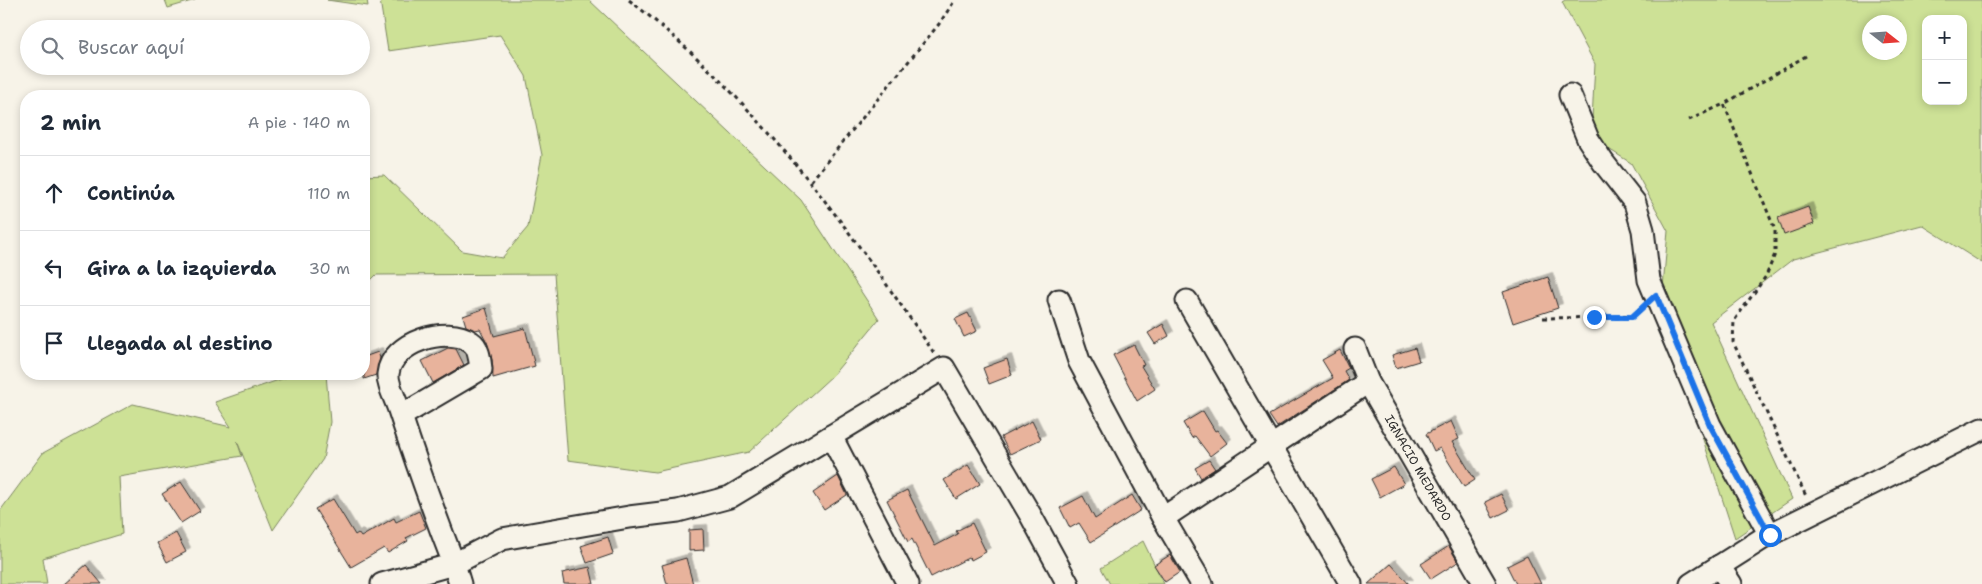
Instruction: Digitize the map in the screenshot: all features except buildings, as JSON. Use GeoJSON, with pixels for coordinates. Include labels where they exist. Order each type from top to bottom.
{"type":"FeatureCollection","features":[{"type":"Feature","properties":{"kind":"street"},"geometry":{"type":"LineString","coordinates":[[1570,96],[1588,139],[1603,162],[1635,203],[1643,230],[1650,280],[1656,295],[1710,425],[1770,535]]}},
{"type":"Feature","properties":{"kind":"street"},"geometry":{"type":"LineString","coordinates":[[1059,300],[1079,361],[1163,518],[1202,584]]}},
{"type":"Feature","properties":{"kind":"street"},"geometry":{"type":"LineString","coordinates":[[1187,301],[1351,584]]}},
{"type":"Feature","properties":{"kind":"street"},"geometry":{"type":"LineString","coordinates":[[401,416],[481,369],[479,356],[473,342],[457,335],[420,339],[396,354],[388,374],[401,416],[427,495],[460,584]]}},
{"type":"Feature","properties":{"kind":"street","name":"IGNACIO MEDARDO"},"geometry":{"type":"LineString","coordinates":[[1355,349],[1368,382],[1485,584]]}},
{"type":"Feature","properties":{"kind":"street"},"geometry":{"type":"LineString","coordinates":[[382,584],[454,564],[502,539],[629,517],[678,511],[730,497],[944,368],[1031,516],[1068,584]]}},
{"type":"Feature","properties":{"kind":"street"},"geometry":{"type":"LineString","coordinates":[[1163,518],[1273,447],[1368,382]]}},
{"type":"Feature","properties":{"kind":"street"},"geometry":{"type":"LineString","coordinates":[[1691,584],[1770,535],[1982,429]]}},
{"type":"Feature","properties":{"kind":"street"},"geometry":{"type":"LineString","coordinates":[[831,436],[908,584]]}},
{"type":"Feature","properties":{"kind":"street"},"geometry":{"type":"LineString","coordinates":[[1719,566],[1731,584]]}},
{"type":"Feature","properties":{"kind":"path"},"geometry":{"type":"LineString","coordinates":[[629,0],[669,31],[740,100],[811,181],[880,274],[944,368]]}},
{"type":"Feature","properties":{"kind":"path"},"geometry":{"type":"LineString","coordinates":[[811,181],[939,24],[956,0]]}},
{"type":"Feature","properties":{"kind":"path"},"geometry":{"type":"LineString","coordinates":[[1689,120],[1724,104],[1806,56]]}},
{"type":"Feature","properties":{"kind":"path"},"geometry":{"type":"LineString","coordinates":[[1724,104],[1775,230],[1775,254],[1766,276],[1734,320],[1733,342],[1814,513]]}},
{"type":"Feature","properties":{"kind":"path"},"geometry":{"type":"LineString","coordinates":[[1543,318],[1632,317],[1656,295]]}},
{"type":"Feature","properties":{"kind":"green space"},"geometry":{"type":"Polygon","coordinates":[[[165,0],[195,0],[168,8],[165,0]]]}},
{"type":"Feature","properties":{"kind":"green space"},"geometry":{"type":"Polygon","coordinates":[[[327,0],[367,0],[368,6],[327,0]]]}},
{"type":"Feature","properties":{"kind":"green space"},"geometry":{"type":"Polygon","coordinates":[[[380,0],[589,0],[801,200],[879,319],[833,375],[749,452],[655,472],[568,460],[554,274],[376,275],[370,281],[370,176],[384,175],[462,251],[502,258],[528,227],[542,155],[526,76],[500,35],[388,51],[380,0]]]}},
{"type":"Feature","properties":{"kind":"green space"},"geometry":{"type":"Polygon","coordinates":[[[1565,0],[1982,0],[1982,263],[1922,225],[1793,259],[1711,322],[1792,499],[1735,538],[1661,310],[1668,231],[1631,163],[1591,138],[1595,64],[1562,2],[1565,0]]]}},
{"type":"Feature","properties":{"kind":"green space"},"geometry":{"type":"Polygon","coordinates":[[[279,380],[326,380],[330,422],[323,459],[273,530],[237,441],[242,456],[119,477],[122,534],[43,558],[47,584],[0,584],[0,511],[43,453],[133,404],[231,427],[215,402],[279,380]]]}},
{"type":"Feature","properties":{"kind":"green space"},"geometry":{"type":"Polygon","coordinates":[[[1143,541],[1164,584],[1110,584],[1101,568],[1143,541]]]}},
{"type":"Feature","properties":{"kind":"route"},"geometry":{"type":"LineString","coordinates":[[1594,317],[1632,317],[1656,295],[1710,425],[1770,535]]}}]}
